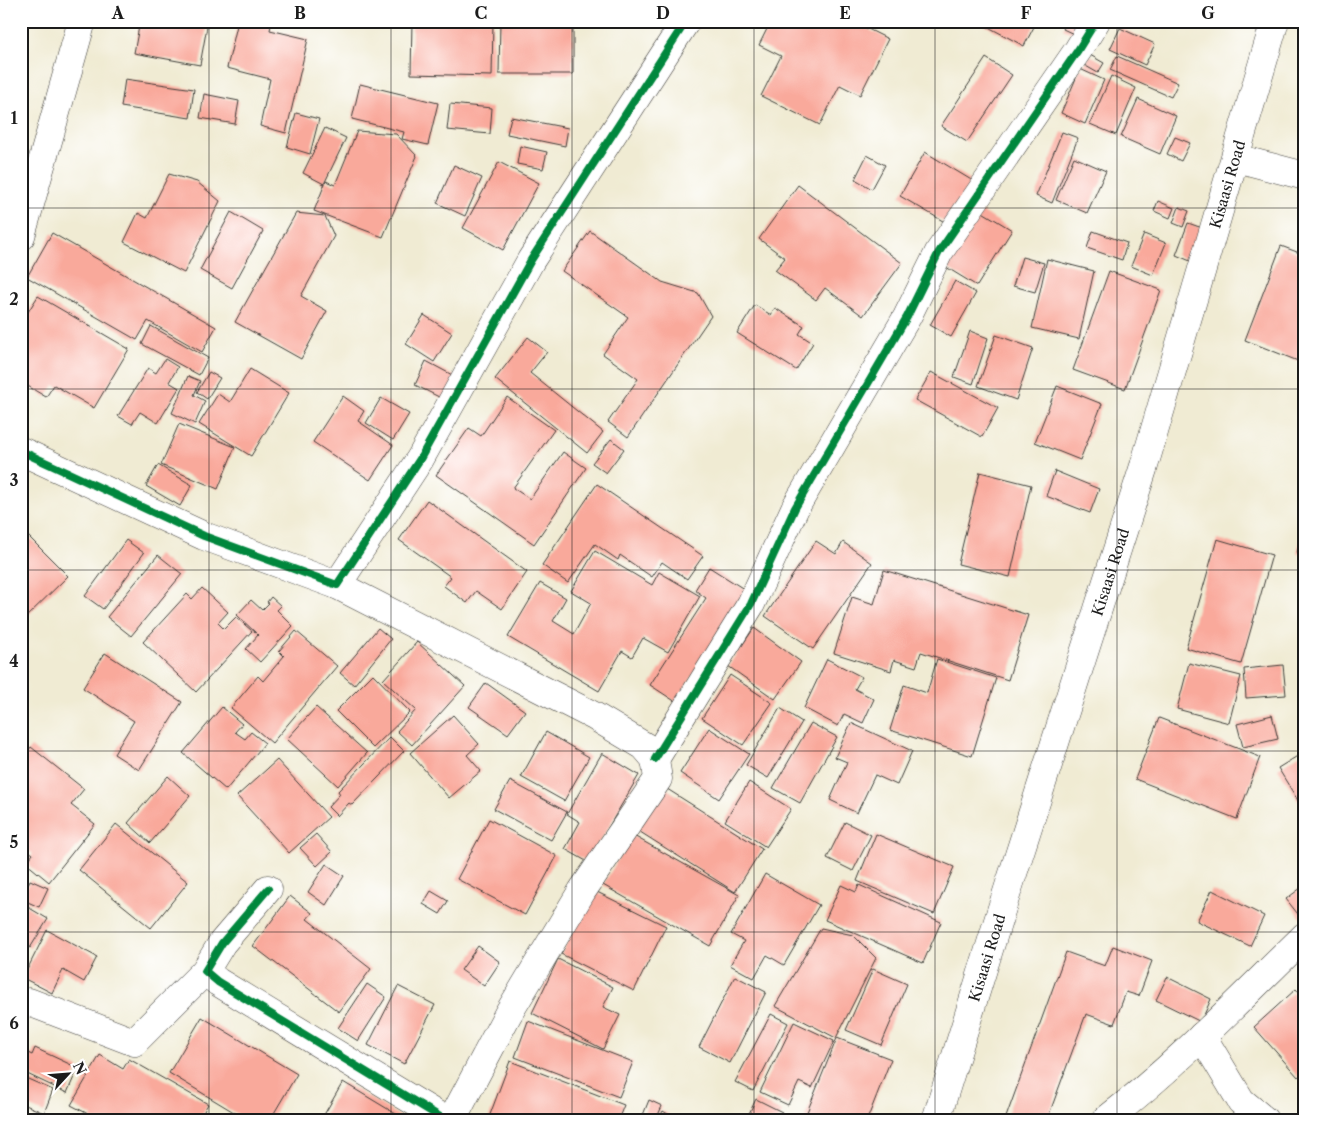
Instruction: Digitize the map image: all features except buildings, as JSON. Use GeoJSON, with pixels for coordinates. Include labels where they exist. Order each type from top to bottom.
{"type":"FeatureCollection","features":[{"type":"Feature","properties":{"kind":"street"},"geometry":{"type":"LineString","coordinates":[[21,236],[82,21]]}},
{"type":"Feature","properties":{"kind":"street"},"geometry":{"type":"LineString","coordinates":[[336,585],[420,459],[531,260],[686,21]]}},
{"type":"Feature","properties":{"kind":"street"},"geometry":{"type":"LineString","coordinates":[[655,759],[751,604],[796,508],[907,317],[939,252],[1096,21]]}},
{"type":"Feature","properties":{"kind":"street","name":"Kisaasi Road"},"geometry":{"type":"LineString","coordinates":[[936,1120],[1144,466],[1275,21]]}},
{"type":"Feature","properties":{"kind":"street"},"geometry":{"type":"LineString","coordinates":[[1236,158],[1305,176]]}},
{"type":"Feature","properties":{"kind":"street"},"geometry":{"type":"LineString","coordinates":[[21,451],[204,536],[336,585],[594,716],[644,746],[655,759],[658,779],[577,900],[508,1014],[452,1120]]}},
{"type":"Feature","properties":{"kind":"street"},"geometry":{"type":"LineString","coordinates":[[29,1002],[134,1042],[205,971],[222,943],[268,889]]}},
{"type":"Feature","properties":{"kind":"street"},"geometry":{"type":"LineString","coordinates":[[1106,1120],[1135,1097],[1202,1036],[1305,936]]}},
{"type":"Feature","properties":{"kind":"street"},"geometry":{"type":"LineString","coordinates":[[205,971],[218,982],[444,1120]]}},
{"type":"Feature","properties":{"kind":"street"},"geometry":{"type":"LineString","coordinates":[[1202,1036],[1241,1101],[1264,1120]]}},
{"type":"Feature","properties":{"kind":"cycle path"},"geometry":{"type":"LineString","coordinates":[[21,451],[204,536],[337,585],[420,459],[531,260],[686,21]]}},
{"type":"Feature","properties":{"kind":"cycle path"},"geometry":{"type":"LineString","coordinates":[[655,759],[751,604],[795,508],[907,317],[939,252],[1096,21]]}},
{"type":"Feature","properties":{"kind":"cycle path"},"geometry":{"type":"LineString","coordinates":[[268,889],[222,943],[205,971],[218,982],[445,1120]]}}]}
